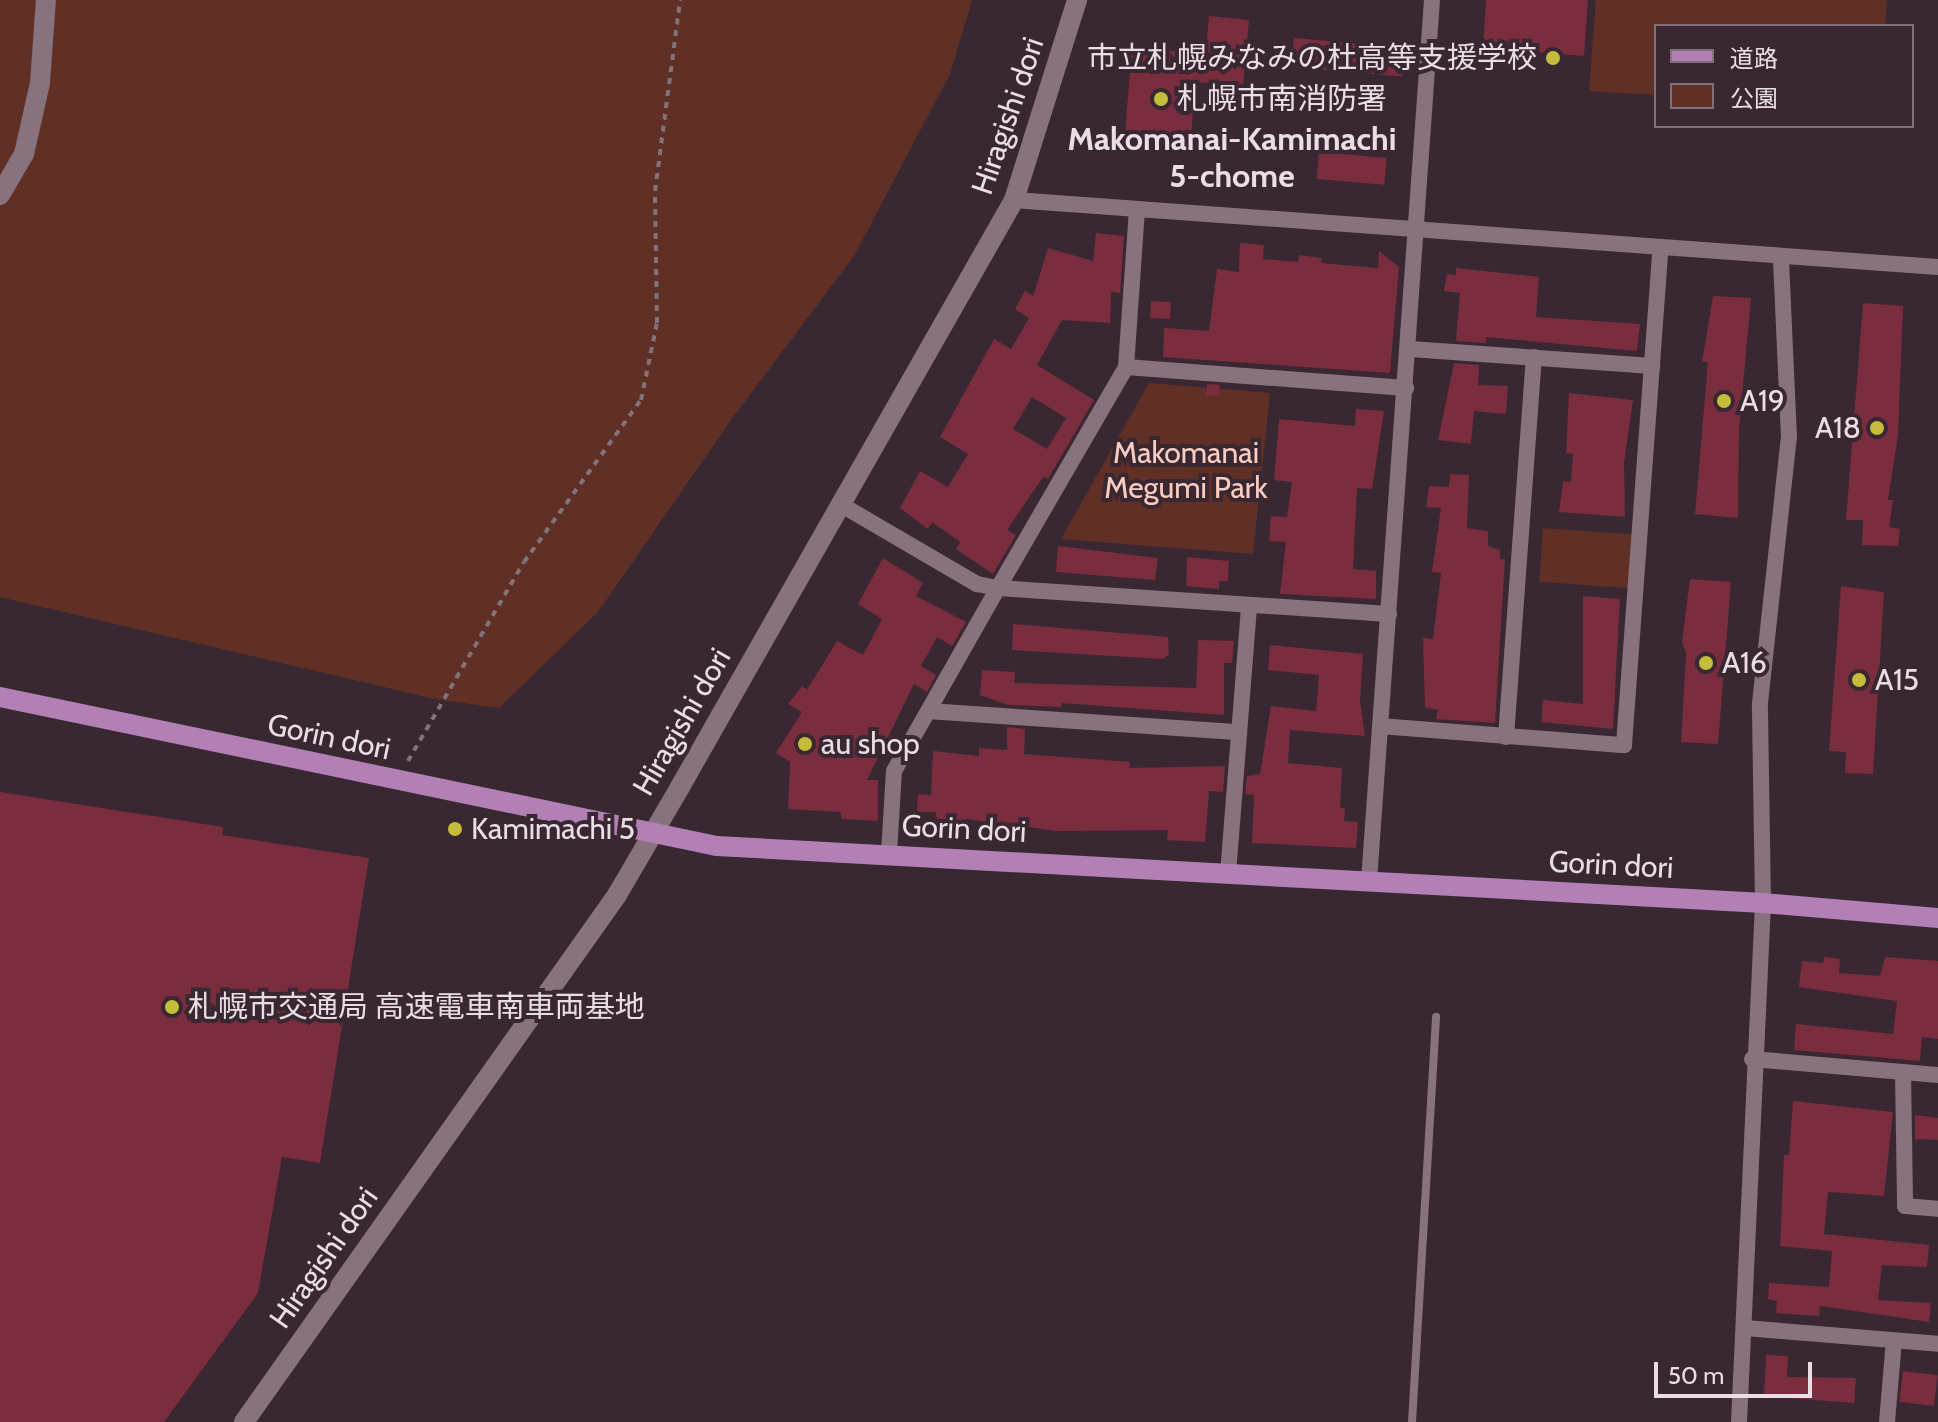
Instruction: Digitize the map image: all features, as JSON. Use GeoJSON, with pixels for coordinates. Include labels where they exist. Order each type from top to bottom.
{"type":"FeatureCollection","features":[{"type":"Feature","properties":{"kind":"main road","name":"Gorin dori"},"geometry":{"type":"LineString","coordinates":[[0,697],[717,846],[1763,903],[1938,918]]}},
{"type":"Feature","properties":{"kind":"street"},"geometry":{"type":"LineString","coordinates":[[0,195],[24,154],[40,83],[46,0]]}},
{"type":"Feature","properties":{"kind":"street","name":"Hiragishi dori"},"geometry":{"type":"LineString","coordinates":[[244,1422],[617,895],[654,832],[1014,200],[1077,0]]}},
{"type":"Feature","properties":{"kind":"street"},"geometry":{"type":"LineString","coordinates":[[1369,881],[1410,349],[1432,0]]}},
{"type":"Feature","properties":{"kind":"street"},"geometry":{"type":"LineString","coordinates":[[1014,200],[1938,267]]}},
{"type":"Feature","properties":{"kind":"street"},"geometry":{"type":"LineString","coordinates":[[889,854],[894,771],[1126,367],[1137,210]]}},
{"type":"Feature","properties":{"kind":"street"},"geometry":{"type":"LineString","coordinates":[[1380,726],[1624,745],[1661,247]]}},
{"type":"Feature","properties":{"kind":"street"},"geometry":{"type":"LineString","coordinates":[[1739,1422],[1745,1328],[1752,1059],[1763,903],[1760,703],[1789,437],[1781,258]]}},
{"type":"Feature","properties":{"kind":"street"},"geometry":{"type":"LineString","coordinates":[[1410,349],[1652,366]]}},
{"type":"Feature","properties":{"kind":"street"},"geometry":{"type":"LineString","coordinates":[[1506,737],[1534,357]]}},
{"type":"Feature","properties":{"kind":"street"},"geometry":{"type":"LineString","coordinates":[[1126,367],[1406,388]]}},
{"type":"Feature","properties":{"kind":"street"},"geometry":{"type":"LineString","coordinates":[[840,504],[977,584],[1249,608],[1389,614]]}},
{"type":"Feature","properties":{"kind":"street"},"geometry":{"type":"LineString","coordinates":[[1228,874],[1249,608]]}},
{"type":"Feature","properties":{"kind":"street"},"geometry":{"type":"LineString","coordinates":[[928,711],[1239,732]]}},
{"type":"Feature","properties":{"kind":"street"},"geometry":{"type":"LineString","coordinates":[[1752,1059],[1938,1075]]}},
{"type":"Feature","properties":{"kind":"street"},"geometry":{"type":"LineString","coordinates":[[1903,1073],[1905,1206],[1938,1209]]}},
{"type":"Feature","properties":{"kind":"street"},"geometry":{"type":"LineString","coordinates":[[1745,1328],[1938,1344]]}},
{"type":"Feature","properties":{"kind":"street"},"geometry":{"type":"LineString","coordinates":[[1887,1422],[1894,1341]]}},
{"type":"Feature","properties":{"kind":"lane"},"geometry":{"type":"LineString","coordinates":[[1412,1422],[1436,1017]]}},
{"type":"Feature","properties":{"kind":"path"},"geometry":{"type":"LineString","coordinates":[[406,765],[524,562],[641,400],[657,323],[655,191],[680,0]]}},
{"type":"Feature","properties":{"kind":"green space"},"geometry":{"type":"Polygon","coordinates":[[[0,0],[972,0],[950,74],[854,256],[731,420],[598,612],[499,708],[435,699],[0,597],[0,0]]]}},
{"type":"Feature","properties":{"kind":"green space"},"geometry":{"type":"Polygon","coordinates":[[[1596,0],[1887,0],[1885,24],[1654,24],[1654,95],[1589,91],[1596,0]]]}},
{"type":"Feature","properties":{"kind":"green space","name":"Makomanai Megumi Park"},"geometry":{"type":"Polygon","coordinates":[[[1149,383],[1270,393],[1253,554],[1061,539],[1149,383]]]}},
{"type":"Feature","properties":{"kind":"green space"},"geometry":{"type":"Polygon","coordinates":[[[1543,528],[1638,535],[1634,588],[1539,582],[1543,528]]]}},
{"type":"Feature","properties":{"kind":"building"},"geometry":{"type":"Polygon","coordinates":[[[1486,0],[1588,0],[1584,56],[1483,48],[1486,0]]]}},
{"type":"Feature","properties":{"kind":"building","name":"札幌市南消防署"},"geometry":{"type":"Polygon","coordinates":[[[1209,16],[1249,20],[1243,86],[1195,82],[1190,151],[1124,145],[1132,48],[1206,54],[1209,16]]]}},
{"type":"Feature","properties":{"kind":"building"},"geometry":{"type":"Polygon","coordinates":[[[1294,38],[1405,48],[1402,77],[1291,67],[1294,38]]]}},
{"type":"Feature","properties":{"kind":"building"},"geometry":{"type":"Polygon","coordinates":[[[1319,152],[1387,158],[1384,185],[1317,179],[1319,152]]]}},
{"type":"Feature","properties":{"kind":"building"},"geometry":{"type":"Polygon","coordinates":[[[1096,233],[1124,236],[1120,293],[1111,292],[1110,323],[1062,320],[1037,365],[1094,400],[1048,479],[1043,477],[1007,530],[1016,535],[993,574],[956,549],[960,542],[932,522],[928,529],[900,508],[920,471],[948,487],[968,454],[940,437],[994,339],[1011,349],[1029,318],[1015,309],[1025,291],[1033,296],[1048,248],[1093,261],[1096,233]],[[1032,397],[1013,429],[1047,449],[1066,418],[1032,397]]]}},
{"type":"Feature","properties":{"kind":"building"},"geometry":{"type":"Polygon","coordinates":[[[1240,243],[1264,245],[1263,259],[1298,262],[1299,255],[1322,258],[1321,263],[1378,268],[1379,251],[1399,267],[1390,373],[1163,357],[1164,328],[1209,331],[1217,269],[1239,272],[1240,243]]]}},
{"type":"Feature","properties":{"kind":"building"},"geometry":{"type":"Polygon","coordinates":[[[1456,268],[1539,277],[1536,317],[1640,324],[1637,351],[1486,337],[1486,343],[1456,341],[1460,293],[1444,291],[1447,274],[1456,275],[1456,268]]]}},
{"type":"Feature","properties":{"kind":"building","name":"A19"},"geometry":{"type":"Polygon","coordinates":[[[1713,296],[1751,298],[1739,430],[1738,518],[1695,514],[1708,362],[1702,362],[1713,296]]]}},
{"type":"Feature","properties":{"kind":"building"},"geometry":{"type":"Polygon","coordinates":[[[1151,301],[1171,302],[1170,319],[1150,318],[1151,301]]]}},
{"type":"Feature","properties":{"kind":"building","name":"A18"},"geometry":{"type":"Polygon","coordinates":[[[1863,303],[1903,306],[1898,436],[1888,500],[1893,500],[1889,527],[1900,529],[1898,546],[1862,545],[1863,520],[1846,520],[1863,303]]]}},
{"type":"Feature","properties":{"kind":"building"},"geometry":{"type":"Polygon","coordinates":[[[1454,363],[1479,365],[1478,385],[1508,386],[1506,414],[1474,411],[1471,444],[1438,440],[1454,363]]]}},
{"type":"Feature","properties":{"kind":"building"},"geometry":{"type":"Polygon","coordinates":[[[1207,384],[1220,385],[1219,396],[1206,395],[1207,384]]]}},
{"type":"Feature","properties":{"kind":"building"},"geometry":{"type":"Polygon","coordinates":[[[1569,393],[1633,400],[1624,462],[1625,517],[1559,512],[1563,481],[1571,482],[1573,454],[1566,453],[1569,393]]]}},
{"type":"Feature","properties":{"kind":"building"},"geometry":{"type":"Polygon","coordinates":[[[1356,409],[1384,411],[1372,489],[1357,488],[1353,569],[1376,571],[1376,599],[1280,594],[1286,542],[1269,541],[1271,516],[1287,517],[1292,482],[1274,480],[1279,419],[1355,426],[1356,409]]]}},
{"type":"Feature","properties":{"kind":"building"},"geometry":{"type":"Polygon","coordinates":[[[1450,474],[1469,475],[1467,528],[1488,531],[1488,546],[1500,550],[1500,559],[1505,559],[1495,723],[1436,719],[1438,710],[1425,707],[1423,638],[1433,639],[1441,573],[1432,572],[1441,508],[1426,507],[1429,486],[1449,487],[1450,474]]]}},
{"type":"Feature","properties":{"kind":"building"},"geometry":{"type":"Polygon","coordinates":[[[1058,546],[1158,558],[1155,580],[1056,572],[1058,546]]]}},
{"type":"Feature","properties":{"kind":"building"},"geometry":{"type":"Polygon","coordinates":[[[1187,557],[1229,561],[1228,581],[1219,581],[1219,589],[1186,586],[1187,557]]]}},
{"type":"Feature","properties":{"kind":"building"},"geometry":{"type":"Polygon","coordinates":[[[883,558],[923,583],[916,596],[966,622],[952,646],[937,637],[921,666],[936,675],[927,692],[914,684],[867,780],[878,780],[878,821],[842,819],[840,812],[788,809],[790,762],[776,753],[802,712],[788,704],[802,686],[807,690],[837,641],[863,655],[882,619],[858,604],[883,558]]]}},
{"type":"Feature","properties":{"kind":"building","name":"A16"},"geometry":{"type":"Polygon","coordinates":[[[1690,579],[1731,582],[1718,744],[1681,742],[1686,653],[1682,642],[1690,579]]]}},
{"type":"Feature","properties":{"kind":"building","name":"A15"},"geometry":{"type":"Polygon","coordinates":[[[1841,586],[1884,592],[1873,774],[1845,773],[1846,752],[1829,751],[1841,586]]]}},
{"type":"Feature","properties":{"kind":"building"},"geometry":{"type":"Polygon","coordinates":[[[1583,596],[1620,599],[1613,729],[1541,722],[1543,700],[1583,704],[1583,596]]]}},
{"type":"Feature","properties":{"kind":"building"},"geometry":{"type":"Polygon","coordinates":[[[1013,624],[1168,637],[1169,654],[1163,659],[1012,650],[1013,624]]]}},
{"type":"Feature","properties":{"kind":"building"},"geometry":{"type":"Polygon","coordinates":[[[1198,640],[1234,641],[1232,663],[1224,663],[1224,715],[1062,703],[1061,707],[1008,705],[980,695],[982,670],[1015,672],[1014,683],[1196,688],[1198,640]]]}},
{"type":"Feature","properties":{"kind":"building"},"geometry":{"type":"Polygon","coordinates":[[[1270,645],[1363,654],[1360,701],[1365,736],[1290,730],[1288,763],[1342,768],[1340,808],[1345,808],[1344,821],[1358,822],[1356,848],[1252,843],[1254,795],[1245,794],[1247,776],[1260,774],[1271,706],[1316,711],[1319,675],[1268,670],[1270,645]]]}},
{"type":"Feature","properties":{"kind":"building"},"geometry":{"type":"Polygon","coordinates":[[[1007,727],[1025,729],[1024,754],[1130,762],[1129,768],[1225,766],[1223,792],[1209,791],[1205,842],[1167,840],[1168,830],[1057,831],[966,819],[965,828],[937,827],[936,812],[917,812],[918,794],[931,795],[933,751],[979,756],[979,748],[1007,750],[1007,727]]]}},
{"type":"Feature","properties":{"kind":"building","name":"札幌市交通局 高速電車南車両基地"},"geometry":{"type":"Polygon","coordinates":[[[0,792],[223,827],[222,835],[369,858],[320,1163],[282,1157],[258,1293],[164,1422],[0,1422],[0,792]]]}},
{"type":"Feature","properties":{"kind":"building"},"geometry":{"type":"Polygon","coordinates":[[[1824,957],[1840,959],[1839,973],[1880,976],[1885,957],[1938,961],[1938,1039],[1922,1037],[1920,1061],[1794,1050],[1796,1024],[1893,1034],[1897,1001],[1799,987],[1802,961],[1823,963],[1824,957]]]}},
{"type":"Feature","properties":{"kind":"building"},"geometry":{"type":"Polygon","coordinates":[[[1793,1101],[1893,1112],[1884,1196],[1828,1192],[1824,1234],[1929,1245],[1927,1267],[1882,1265],[1878,1300],[1931,1303],[1929,1322],[1820,1306],[1819,1316],[1776,1313],[1777,1301],[1768,1299],[1769,1283],[1829,1287],[1832,1251],[1780,1246],[1784,1155],[1789,1155],[1793,1101]]]}},
{"type":"Feature","properties":{"kind":"building"},"geometry":{"type":"Polygon","coordinates":[[[1915,1115],[1938,1118],[1938,1140],[1915,1139],[1915,1115]]]}},
{"type":"Feature","properties":{"kind":"building"},"geometry":{"type":"Polygon","coordinates":[[[1766,1355],[1788,1356],[1787,1377],[1856,1378],[1854,1403],[1764,1396],[1766,1355]]]}},
{"type":"Feature","properties":{"kind":"building"},"geometry":{"type":"Polygon","coordinates":[[[1903,1371],[1938,1375],[1934,1406],[1899,1402],[1903,1371]]]}},
{"type":"Feature","properties":{"kind":"place","name":"市立札幌みなみの杜高等支援学校"},"geometry":{"type":"Point","coordinates":[1553,58]}},
{"type":"Feature","properties":{"kind":"place","name":"札幌市南消防署"},"geometry":{"type":"Point","coordinates":[1161,99]}},
{"type":"Feature","properties":{"kind":"place","name":"A19"},"geometry":{"type":"Point","coordinates":[1724,401]}},
{"type":"Feature","properties":{"kind":"place","name":"A18"},"geometry":{"type":"Point","coordinates":[1877,428]}},
{"type":"Feature","properties":{"kind":"place","name":"A16"},"geometry":{"type":"Point","coordinates":[1706,663]}},
{"type":"Feature","properties":{"kind":"place","name":"A15"},"geometry":{"type":"Point","coordinates":[1859,680]}},
{"type":"Feature","properties":{"kind":"place","name":"au shop"},"geometry":{"type":"Point","coordinates":[805,744]}},
{"type":"Feature","properties":{"kind":"place","name":"Kamimachi 5"},"geometry":{"type":"Point","coordinates":[455,829]}},
{"type":"Feature","properties":{"kind":"place","name":"札幌市交通局 高速電車南車両基地"},"geometry":{"type":"Point","coordinates":[172,1007]}},
{"type":"Feature","properties":{"kind":"district","name":"Makomanai-Kamimachi 5-chome"},"geometry":{"type":"Point","coordinates":[1232,158]}}]}
